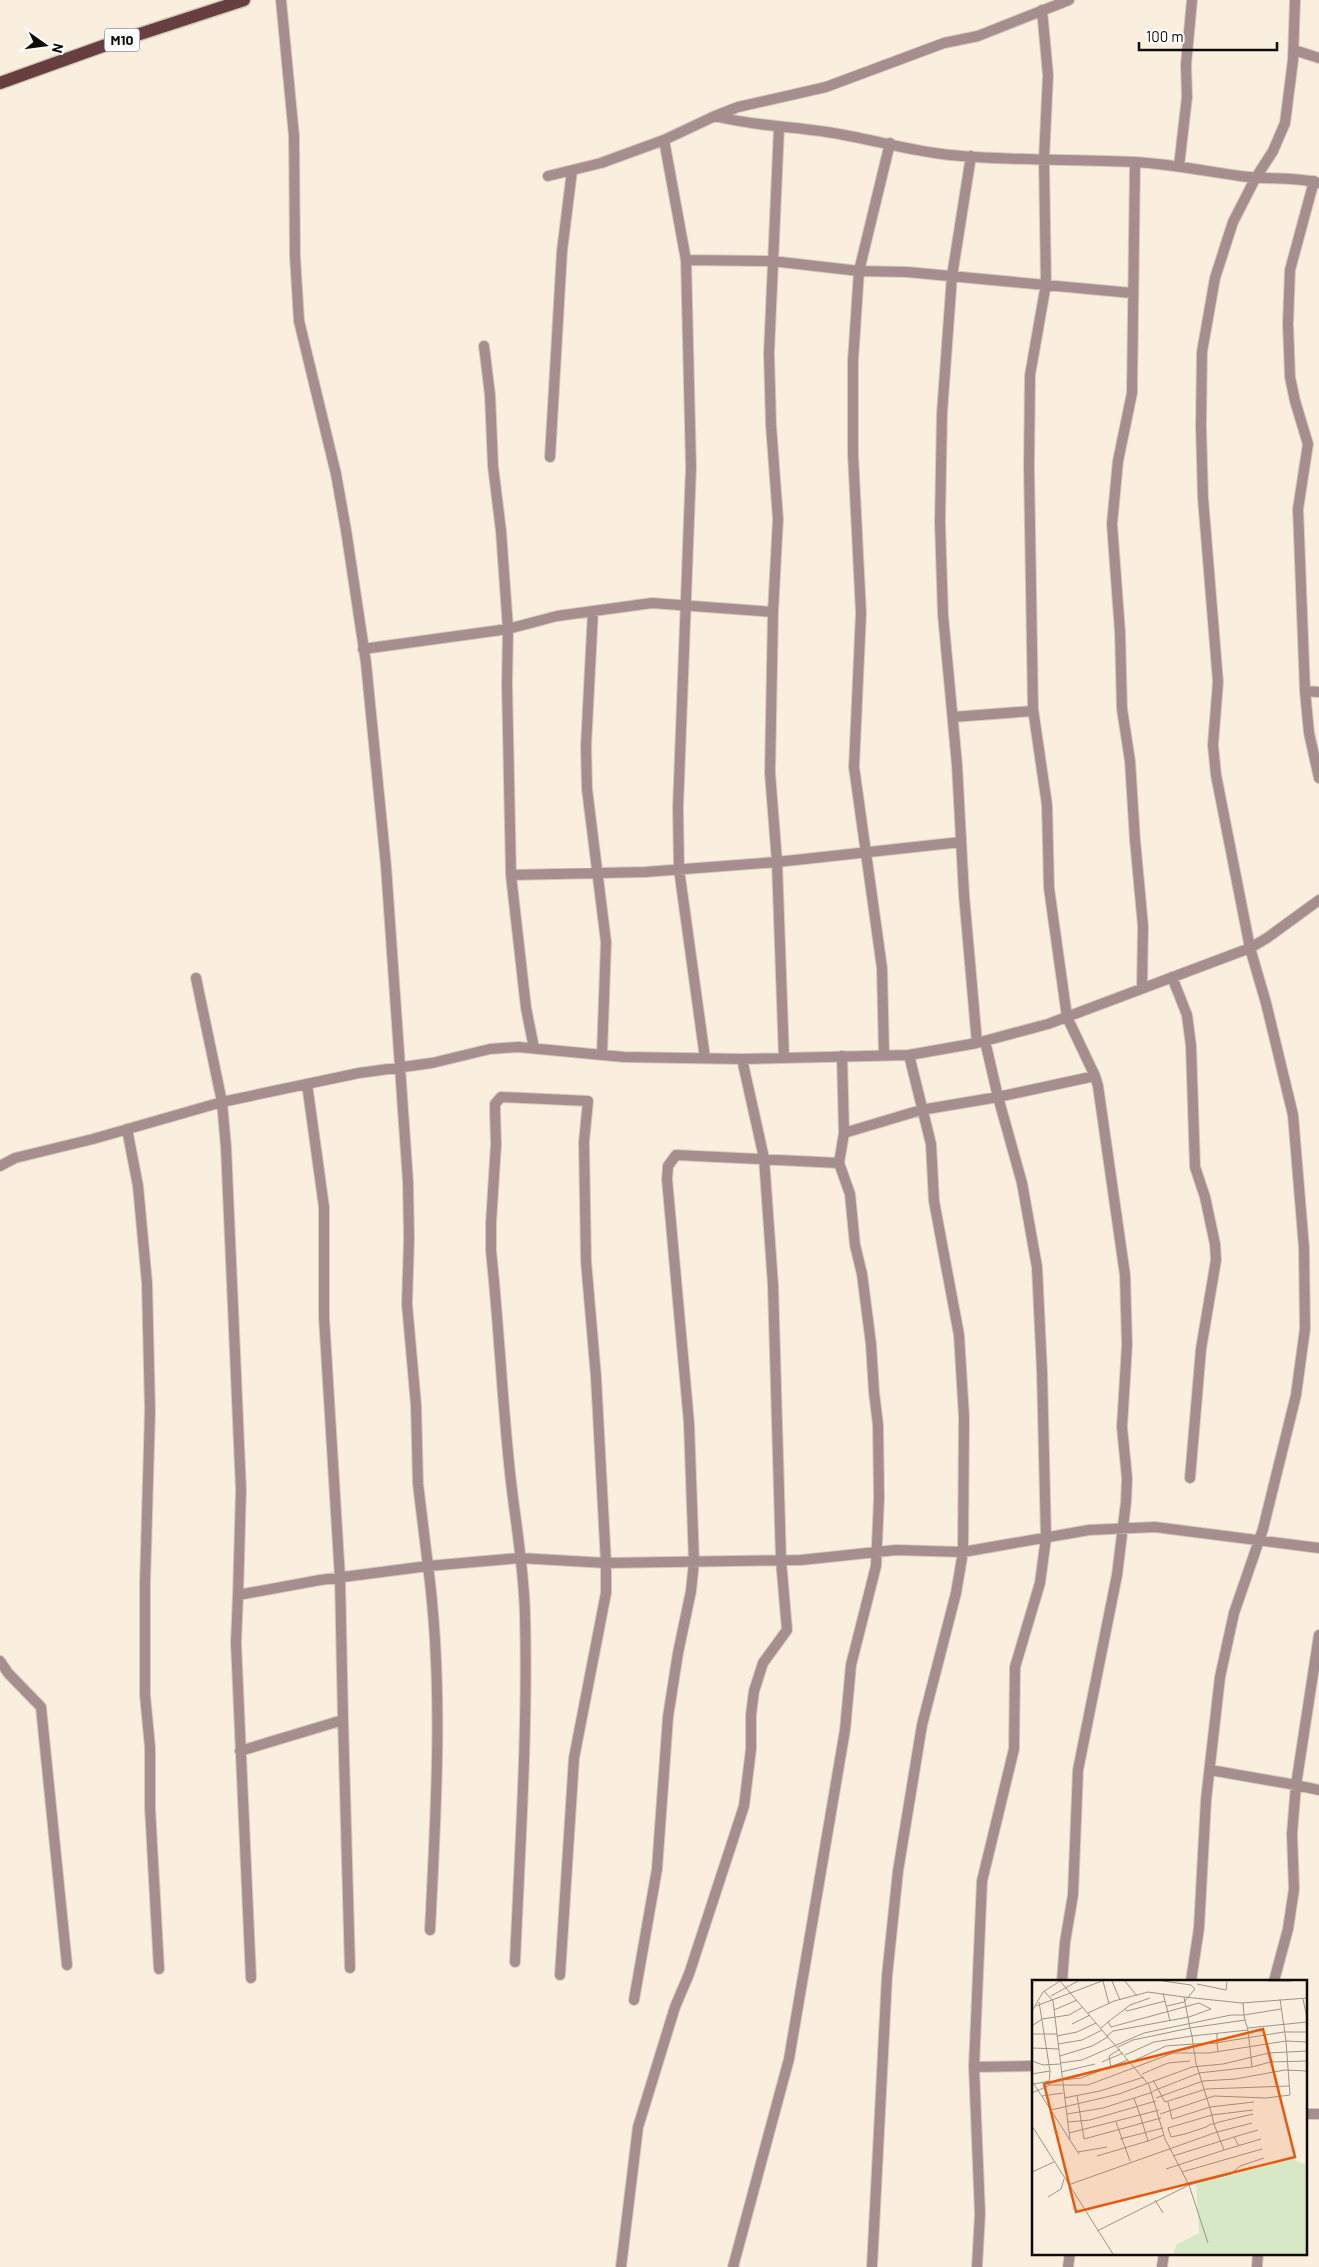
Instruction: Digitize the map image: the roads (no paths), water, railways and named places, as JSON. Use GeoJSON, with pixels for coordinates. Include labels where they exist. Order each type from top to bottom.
{"type":"FeatureCollection","features":[{"type":"Feature","properties":{"kind":"main road","name":"M10"},"geometry":{"type":"LineString","coordinates":[[0,83],[103,46],[244,0]]}},
{"type":"Feature","properties":{"kind":"street"},"geometry":{"type":"LineString","coordinates":[[281,0],[294,136],[295,256],[299,321],[336,474],[363,649],[386,866],[408,1182],[407,1304],[416,1405],[418,1484],[436,1632],[438,1722],[430,1930]]}},
{"type":"Feature","properties":{"kind":"street"},"geometry":{"type":"LineString","coordinates":[[548,176],[601,163],[664,140],[738,107],[826,87],[944,43],[978,36],[1068,0]]}},
{"type":"Feature","properties":{"kind":"street"},"geometry":{"type":"LineString","coordinates":[[1179,166],[1187,98],[1186,65],[1192,0]]}},
{"type":"Feature","properties":{"kind":"street"},"geometry":{"type":"LineString","coordinates":[[1191,1980],[1199,1928],[1206,1800],[1220,1677],[1234,1614],[1259,1539],[1296,1396],[1305,1329],[1304,1248],[1293,1115],[1266,1002],[1250,948],[1216,775],[1213,745],[1218,682],[1203,498],[1201,426],[1202,352],[1213,286],[1233,222],[1255,179],[1273,152],[1285,123],[1294,50],[1295,0]]}},
{"type":"Feature","properties":{"kind":"street"},"geometry":{"type":"LineString","coordinates":[[1042,10],[1048,75],[1044,159],[1046,284],[1030,375],[1029,475],[1033,711],[1047,805],[1049,888],[1067,1018],[1095,1076],[1120,1234],[1126,1292],[1127,1345],[1122,1427],[1127,1478],[1124,1528],[1096,1684],[1078,1770],[1073,1895],[1065,1942],[1062,1980]]}},
{"type":"Feature","properties":{"kind":"street"},"geometry":{"type":"LineString","coordinates":[[1294,50],[1319,58]]}},
{"type":"Feature","properties":{"kind":"street"},"geometry":{"type":"LineString","coordinates":[[715,116],[779,128],[824,131],[914,150],[1001,160],[1044,159],[1135,162],[1179,166],[1255,179],[1317,182],[1294,255],[1288,291],[1290,377],[1308,444],[1298,509],[1305,691],[1309,733],[1319,778]]}},
{"type":"Feature","properties":{"kind":"street"},"geometry":{"type":"LineString","coordinates":[[779,128],[769,353],[771,425],[778,519],[773,612],[770,773],[777,862],[784,1058]]}},
{"type":"Feature","properties":{"kind":"street"},"geometry":{"type":"LineString","coordinates":[[664,140],[686,260],[692,466],[678,808],[678,869],[705,1058]]}},
{"type":"Feature","properties":{"kind":"street"},"geometry":{"type":"LineString","coordinates":[[884,1054],[882,968],[854,766],[861,613],[853,435],[853,362],[859,271],[890,144]]}},
{"type":"Feature","properties":{"kind":"street"},"geometry":{"type":"LineString","coordinates":[[971,156],[952,276],[942,413],[940,522],[943,615],[954,717],[961,842],[981,1042],[1022,1183],[1037,1267],[1042,1372],[1046,1538],[1040,1582],[1015,1667],[1014,1749],[982,1881],[974,2067],[980,2214],[977,2267]]}},
{"type":"Feature","properties":{"kind":"street"},"geometry":{"type":"LineString","coordinates":[[1135,162],[1132,393],[1118,461],[1112,524],[1120,632],[1122,709],[1130,760],[1143,926],[1142,988]]}},
{"type":"Feature","properties":{"kind":"street"},"geometry":{"type":"LineString","coordinates":[[550,457],[562,251],[572,170]]}},
{"type":"Feature","properties":{"kind":"street"},"geometry":{"type":"LineString","coordinates":[[686,260],[772,260],[859,271],[907,272],[1132,293]]}},
{"type":"Feature","properties":{"kind":"street"},"geometry":{"type":"LineString","coordinates":[[484,346],[490,395],[493,466],[501,531],[508,628],[510,875],[526,1008],[534,1048]]}},
{"type":"Feature","properties":{"kind":"street"},"geometry":{"type":"LineString","coordinates":[[363,649],[508,628],[556,616],[593,610],[652,603],[773,612]]}},
{"type":"Feature","properties":{"kind":"street"},"geometry":{"type":"LineString","coordinates":[[593,610],[586,746],[587,789],[596,874],[606,942],[602,1054]]}},
{"type":"Feature","properties":{"kind":"street"},"geometry":{"type":"LineString","coordinates":[[1305,691],[1319,692]]}},
{"type":"Feature","properties":{"kind":"street"},"geometry":{"type":"LineString","coordinates":[[954,717],[1033,711]]}},
{"type":"Feature","properties":{"kind":"street"},"geometry":{"type":"LineString","coordinates":[[510,875],[596,874],[777,862],[961,842]]}},
{"type":"Feature","properties":{"kind":"street"},"geometry":{"type":"LineString","coordinates":[[0,1166],[15,1158],[222,1102],[359,1072],[432,1063],[490,1048],[534,1048],[624,1057],[742,1059],[884,1054],[909,1055],[981,1042],[1067,1018],[1250,948],[1319,900]]}},
{"type":"Feature","properties":{"kind":"street"},"geometry":{"type":"LineString","coordinates":[[1172,977],[1187,1015],[1191,1046],[1195,1167],[1205,1197],[1215,1244],[1216,1260],[1201,1349],[1190,1478]]}},
{"type":"Feature","properties":{"kind":"street"},"geometry":{"type":"LineString","coordinates":[[196,978],[222,1102],[231,1225],[241,1490],[236,1643],[251,1978]]}},
{"type":"Feature","properties":{"kind":"street"},"geometry":{"type":"LineString","coordinates":[[872,2267],[887,1976],[898,1871],[922,1724],[956,1593],[963,1552],[964,1416],[959,1335],[934,1200],[931,1144],[921,1110],[909,1055]]}},
{"type":"Feature","properties":{"kind":"street"},"geometry":{"type":"LineString","coordinates":[[733,2267],[788,2059],[845,1730],[851,1665],[876,1566],[875,1551],[880,1462],[871,1344],[862,1274],[855,1245],[850,1194],[839,1163],[844,1133],[842,1056]]}},
{"type":"Feature","properties":{"kind":"street"},"geometry":{"type":"LineString","coordinates":[[621,2267],[638,2127],[675,2007],[689,1974],[744,1806],[751,1750],[751,1715],[754,1691],[763,1662],[786,1632],[781,1560],[772,1285],[764,1158],[742,1059]]}},
{"type":"Feature","properties":{"kind":"street"},"geometry":{"type":"LineString","coordinates":[[844,1133],[921,1110],[998,1097],[1095,1076]]}},
{"type":"Feature","properties":{"kind":"street"},"geometry":{"type":"LineString","coordinates":[[306,1084],[324,1207],[324,1317],[340,1578],[350,1968]]}},
{"type":"Feature","properties":{"kind":"street"},"geometry":{"type":"LineString","coordinates":[[515,1962],[525,1698],[526,1613],[510,1475],[492,1251],[491,1223],[496,1144],[495,1104],[501,1097],[588,1101],[584,1142],[586,1262],[596,1377],[606,1594],[574,1758],[560,1974]]}},
{"type":"Feature","properties":{"kind":"street"},"geometry":{"type":"LineString","coordinates":[[127,1129],[138,1186],[147,1283],[150,1411],[145,1584],[145,1695],[150,1747],[150,1808],[159,1969]]}},
{"type":"Feature","properties":{"kind":"street"},"geometry":{"type":"LineString","coordinates":[[634,2000],[657,1870],[668,1717],[678,1653],[691,1591],[694,1562],[689,1423],[666,1179],[668,1166],[676,1155],[839,1163]]}},
{"type":"Feature","properties":{"kind":"street"},"geometry":{"type":"LineString","coordinates":[[238,1594],[428,1566],[520,1558],[606,1563],[802,1560],[875,1551],[963,1552],[1090,1530],[1124,1528],[1155,1527],[1319,1548]]}},
{"type":"Feature","properties":{"kind":"street"},"geometry":{"type":"LineString","coordinates":[[1274,1980],[1288,1929],[1294,1889],[1292,1834],[1296,1785],[1319,1635]]}},
{"type":"Feature","properties":{"kind":"street"},"geometry":{"type":"LineString","coordinates":[[0,1661],[8,1673],[41,1707],[67,1965]]}},
{"type":"Feature","properties":{"kind":"street"},"geometry":{"type":"LineString","coordinates":[[240,1751],[343,1720]]}},
{"type":"Feature","properties":{"kind":"street"},"geometry":{"type":"LineString","coordinates":[[1210,1770],[1319,1790]]}},
{"type":"Feature","properties":{"kind":"street"},"geometry":{"type":"LineString","coordinates":[[974,2067],[1032,2066]]}},
{"type":"Feature","properties":{"kind":"street"},"geometry":{"type":"LineString","coordinates":[[1306,2114],[1319,2114]]}},
{"type":"Feature","properties":{"kind":"street"},"geometry":{"type":"LineString","coordinates":[[1068,2267],[1070,2254]]}},
{"type":"Feature","properties":{"kind":"street"},"geometry":{"type":"LineString","coordinates":[[1162,2267],[1164,2254]]}},
{"type":"Feature","properties":{"kind":"street"},"geometry":{"type":"LineString","coordinates":[[1257,2267],[1258,2254]]}}]}
